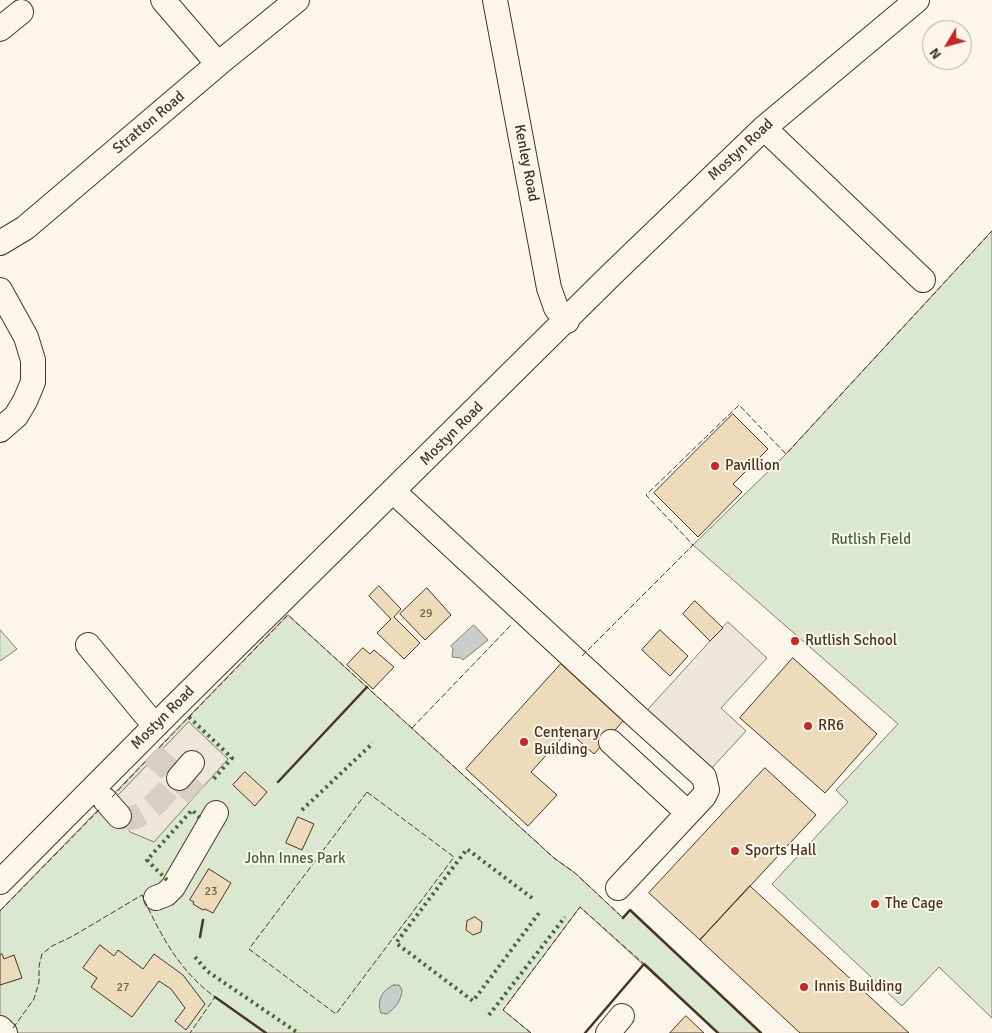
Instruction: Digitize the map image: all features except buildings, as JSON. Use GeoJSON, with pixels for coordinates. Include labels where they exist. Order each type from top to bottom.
{"type":"FeatureCollection","features":[{"type":"Feature","properties":{"kind":"street"},"geometry":{"type":"LineString","coordinates":[[163,0],[218,64]]}},
{"type":"Feature","properties":{"kind":"street","name":"Stratton Road"},"geometry":{"type":"LineString","coordinates":[[0,243],[25,228],[296,0]]}},
{"type":"Feature","properties":{"kind":"street","name":"Kenley Road"},"geometry":{"type":"LineString","coordinates":[[495,0],[549,288],[556,308],[567,321]]}},
{"type":"Feature","properties":{"kind":"street","name":"Mostyn Road"},"geometry":{"type":"LineString","coordinates":[[0,882],[148,741],[612,274],[764,128],[917,0]]}},
{"type":"Feature","properties":{"kind":"street"},"geometry":{"type":"LineString","coordinates":[[0,29],[21,12]]}},
{"type":"Feature","properties":{"kind":"street"},"geometry":{"type":"LineString","coordinates":[[764,128],[924,280]]}},
{"type":"Feature","properties":{"kind":"street"},"geometry":{"type":"LineString","coordinates":[[0,290],[26,337],[33,360],[33,382],[25,401],[16,416],[0,430]]}},
{"type":"Feature","properties":{"kind":"street"},"geometry":{"type":"LineString","coordinates":[[394,492],[704,777],[707,790],[618,888]]}},
{"type":"Feature","properties":{"kind":"street"},"geometry":{"type":"LineString","coordinates":[[88,645],[148,741]]}},
{"type":"Feature","properties":{"kind":"street"},"geometry":{"type":"LineString","coordinates":[[611,742],[688,812]]}},
{"type":"Feature","properties":{"kind":"street"},"geometry":{"type":"LineString","coordinates":[[156,898],[166,894],[173,887],[214,812]]}},
{"type":"Feature","properties":{"kind":"street"},"geometry":{"type":"LineString","coordinates":[[0,1028],[5,1033]]}},
{"type":"Feature","properties":{"kind":"green space","name":"Rutlish Field"},"geometry":{"type":"Polygon","coordinates":[[[992,231],[992,1018],[939,967],[902,1006],[772,884],[848,802],[836,790],[898,724],[693,545],[786,454],[992,231]]]}},
{"type":"Feature","properties":{"kind":"green space","name":"John Innes Park"},"geometry":{"type":"Polygon","coordinates":[[[288,615],[554,858],[575,873],[622,917],[630,910],[761,1033],[718,1033],[580,907],[503,1010],[531,1033],[17,1033],[0,1017],[0,911],[288,615]]]}},
{"type":"Feature","properties":{"kind":"green space"},"geometry":{"type":"Polygon","coordinates":[[[0,630],[17,649],[0,661],[0,630]]]}},
{"type":"Feature","properties":{"kind":"shaded area"},"geometry":{"type":"Polygon","coordinates":[[[728,622],[767,658],[721,708],[746,731],[699,782],[636,723],[728,622]]]}},
{"type":"Feature","properties":{"kind":"shaded area"},"geometry":{"type":"Polygon","coordinates":[[[474,625],[488,640],[463,660],[452,657],[453,649],[451,646],[474,625]]]}},
{"type":"Feature","properties":{"kind":"shaded area"},"geometry":{"type":"Polygon","coordinates":[[[189,722],[228,759],[154,842],[130,832],[111,803],[189,722]]]}},
{"type":"Feature","properties":{"kind":"shaded area"},"geometry":{"type":"Polygon","coordinates":[[[394,985],[399,985],[402,990],[399,1001],[387,1014],[381,1013],[380,1000],[384,992],[394,985]]]}},
{"type":"Feature","properties":{"kind":"tunnel"},"geometry":{"type":"LineString","coordinates":[[152,754],[201,799]]}},
{"type":"Feature","properties":{"kind":"tunnel"},"geometry":{"type":"LineString","coordinates":[[119,816],[128,818],[144,813],[179,778]]}},
{"type":"Feature","properties":{"kind":"hedge"},"geometry":{"type":"LineString","coordinates":[[189,717],[232,758],[212,781]]}},
{"type":"Feature","properties":{"kind":"hedge"},"geometry":{"type":"LineString","coordinates":[[302,810],[373,743]]}},
{"type":"Feature","properties":{"kind":"hedge"},"geometry":{"type":"LineString","coordinates":[[167,880],[147,860],[192,810],[201,819]]}},
{"type":"Feature","properties":{"kind":"hedge"},"geometry":{"type":"LineString","coordinates":[[532,898],[467,849],[396,943],[473,1001],[539,913]]}},
{"type":"Feature","properties":{"kind":"hedge"},"geometry":{"type":"LineString","coordinates":[[489,1015],[565,917]]}},
{"type":"Feature","properties":{"kind":"hedge"},"geometry":{"type":"LineString","coordinates":[[195,957],[207,971],[298,1033]]}},
{"type":"Feature","properties":{"kind":"fence"},"geometry":{"type":"LineString","coordinates":[[582,656],[693,545],[646,495],[739,405],[786,454],[992,231]]}},
{"type":"Feature","properties":{"kind":"fence"},"geometry":{"type":"LineString","coordinates":[[159,748],[288,615],[554,858],[575,873],[623,918]]}},
{"type":"Feature","properties":{"kind":"fence"},"geometry":{"type":"LineString","coordinates":[[412,728],[512,624]]}},
{"type":"Feature","properties":{"kind":"fence"},"geometry":{"type":"LineString","coordinates":[[112,797],[146,761]]}},
{"type":"Feature","properties":{"kind":"fence"},"geometry":{"type":"LineString","coordinates":[[367,792],[454,857],[336,1014],[249,949],[367,792]]}},
{"type":"Feature","properties":{"kind":"fence"},"geometry":{"type":"LineString","coordinates":[[0,911],[101,808]]}},
{"type":"Feature","properties":{"kind":"fence"},"geometry":{"type":"LineString","coordinates":[[13,1028],[34,999],[39,982],[39,966],[42,954],[52,946],[73,936],[142,895],[156,924],[181,964],[202,987],[215,997],[190,1033]]}},
{"type":"Feature","properties":{"kind":"fence"},"geometry":{"type":"LineString","coordinates":[[531,1033],[503,1010],[580,907],[644,964]]}},
{"type":"Feature","properties":{"kind":"wall"},"geometry":{"type":"LineString","coordinates":[[278,782],[367,687]]}},
{"type":"Feature","properties":{"kind":"wall"},"geometry":{"type":"LineString","coordinates":[[623,918],[630,910],[761,1033]]}},
{"type":"Feature","properties":{"kind":"wall"},"geometry":{"type":"LineString","coordinates":[[200,937],[203,920]]}},
{"type":"Feature","properties":{"kind":"wall"},"geometry":{"type":"LineString","coordinates":[[585,1033],[644,964],[718,1033]]}},
{"type":"Feature","properties":{"kind":"wall"},"geometry":{"type":"LineString","coordinates":[[215,997],[266,1033]]}},
{"type":"Feature","properties":{"kind":"place","name":"Pavillion"},"geometry":{"type":"Point","coordinates":[715,466]}},
{"type":"Feature","properties":{"kind":"place","name":"Rutlish School"},"geometry":{"type":"Point","coordinates":[795,641]}},
{"type":"Feature","properties":{"kind":"place","name":"RR6"},"geometry":{"type":"Point","coordinates":[808,726]}},
{"type":"Feature","properties":{"kind":"place","name":"Centenary Building"},"geometry":{"type":"Point","coordinates":[524,742]}},
{"type":"Feature","properties":{"kind":"place","name":"Sports Hall"},"geometry":{"type":"Point","coordinates":[735,851]}},
{"type":"Feature","properties":{"kind":"place","name":"The Cage"},"geometry":{"type":"Point","coordinates":[875,904]}},
{"type":"Feature","properties":{"kind":"place","name":"Innis Building"},"geometry":{"type":"Point","coordinates":[804,987]}}]}
